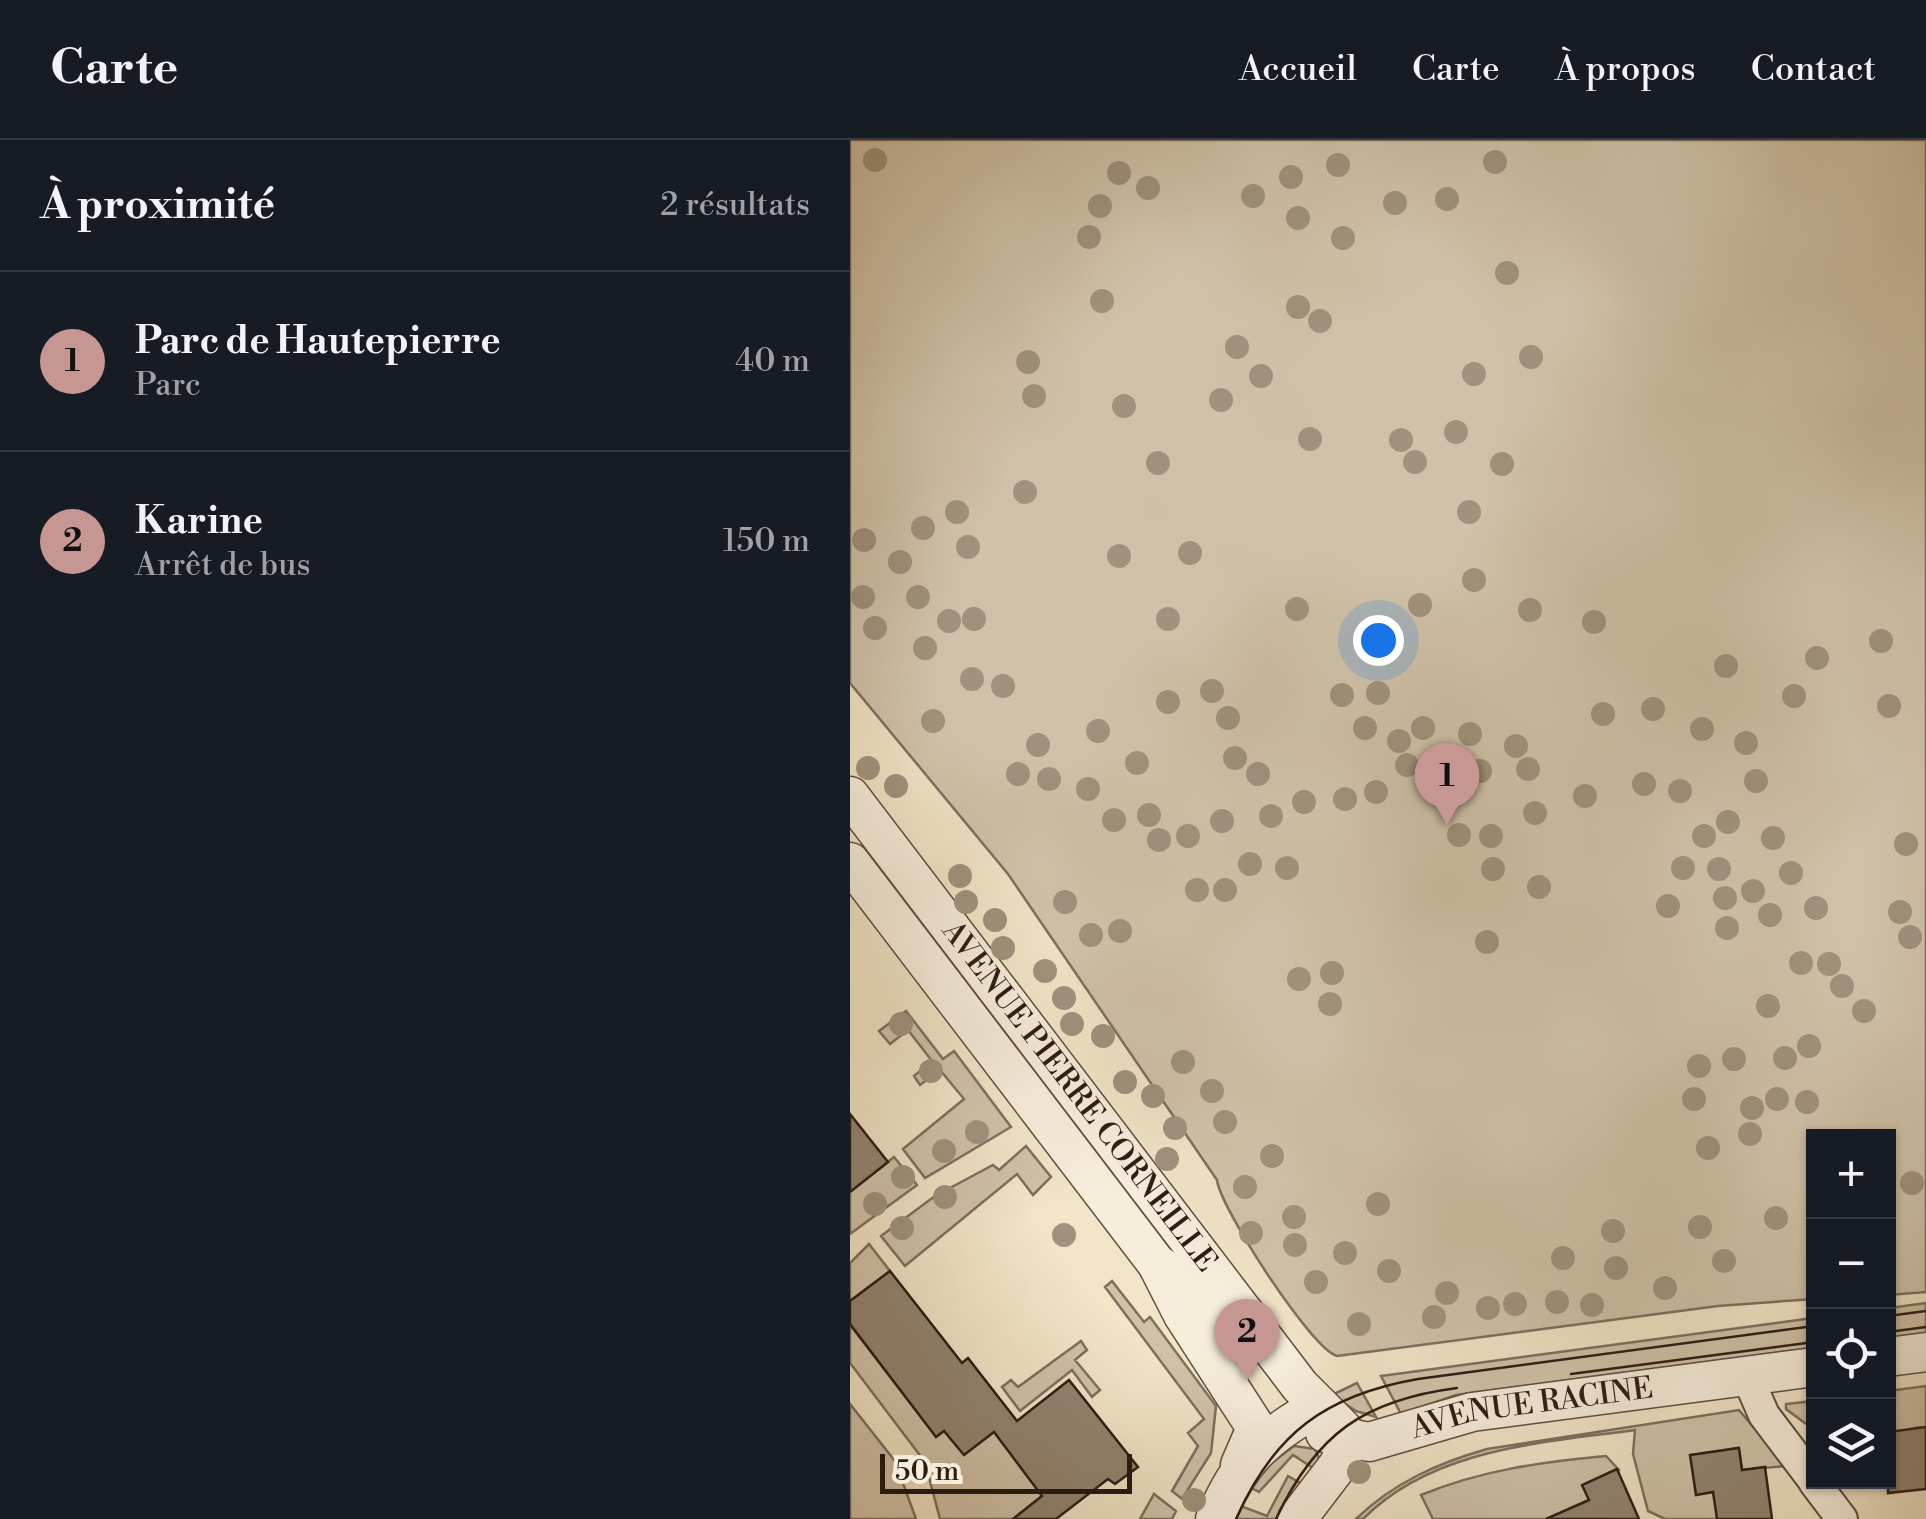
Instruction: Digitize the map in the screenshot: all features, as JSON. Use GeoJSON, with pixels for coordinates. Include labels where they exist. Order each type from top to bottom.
{"type":"FeatureCollection","features":[{"type":"Feature","properties":{"kind":"street","name":"AVENUE PIERRE CORNEILLE"},"geometry":{"type":"LineString","coordinates":[[850,796],[1310,1411],[1342,1428],[1347,1441]]}},
{"type":"Feature","properties":{"kind":"street","name":"AVENUE PIERRE CORNEILLE"},"geometry":{"type":"LineString","coordinates":[[850,862],[1157,1264],[1183,1315],[1256,1428],[1240,1465]]}},
{"type":"Feature","properties":{"kind":"street"},"geometry":{"type":"LineString","coordinates":[[1157,1264],[1205,1292],[1310,1411],[1240,1465],[1215,1519]]}},
{"type":"Feature","properties":{"kind":"street"},"geometry":{"type":"LineString","coordinates":[[1896,1356],[1926,1352]]}},
{"type":"Feature","properties":{"kind":"street","name":"AVENUE RACINE"},"geometry":{"type":"LineString","coordinates":[[1347,1441],[1393,1438],[1472,1412],[1806,1368]]}},
{"type":"Feature","properties":{"kind":"street"},"geometry":{"type":"LineString","coordinates":[[1746,1376],[1764,1415],[1806,1470]]}},
{"type":"Feature","properties":{"kind":"street"},"geometry":{"type":"LineString","coordinates":[[1297,1519],[1339,1464],[1347,1441]]}},
{"type":"Feature","properties":{"kind":"street"},"geometry":{"type":"LineString","coordinates":[[1820,1489],[1842,1519]]}},
{"type":"Feature","properties":{"kind":"shaded area"},"geometry":{"type":"Polygon","coordinates":[[[850,140],[1926,140],[1926,1292],[1896,1294],[1896,1129],[1806,1129],[1806,1300],[1718,1306],[1337,1356],[1308,1330],[1269,1276],[1234,1218],[1217,1180],[1008,874],[850,683],[850,140]]]}},
{"type":"Feature","properties":{"kind":"shaded area"},"geometry":{"type":"Polygon","coordinates":[[[906,1011],[943,1059],[954,1051],[1011,1127],[925,1178],[903,1149],[964,1099],[940,1070],[920,1085],[914,1076],[932,1061],[908,1030],[890,1044],[879,1031],[906,1011]]]}},
{"type":"Feature","properties":{"kind":"shaded area"},"geometry":{"type":"Polygon","coordinates":[[[1026,1146],[1051,1177],[1033,1195],[1017,1174],[905,1266],[881,1236],[935,1196],[993,1165],[999,1170],[1026,1146]]]}},
{"type":"Feature","properties":{"kind":"shaded area"},"geometry":{"type":"Polygon","coordinates":[[[894,1157],[917,1185],[850,1234],[850,1192],[894,1157]]]}},
{"type":"Feature","properties":{"kind":"shaded area"},"geometry":{"type":"Polygon","coordinates":[[[869,1244],[890,1271],[850,1301],[850,1263],[869,1244]]]}},
{"type":"Feature","properties":{"kind":"shaded area"},"geometry":{"type":"Polygon","coordinates":[[[1112,1281],[1144,1322],[1150,1317],[1216,1406],[1211,1453],[1182,1499],[1172,1491],[1198,1446],[1188,1433],[1204,1419],[1105,1287],[1112,1281]]]}},
{"type":"Feature","properties":{"kind":"shaded area"},"geometry":{"type":"Polygon","coordinates":[[[1926,1303],[1926,1333],[1896,1337],[1896,1307],[1926,1303]]]}},
{"type":"Feature","properties":{"kind":"shaded area"},"geometry":{"type":"Polygon","coordinates":[[[1806,1319],[1806,1349],[1456,1395],[1401,1414],[1381,1376],[1806,1319]]]}},
{"type":"Feature","properties":{"kind":"shaded area"},"geometry":{"type":"Polygon","coordinates":[[[850,1325],[936,1436],[944,1431],[994,1432],[1047,1492],[1013,1519],[940,1519],[925,1462],[850,1363],[850,1325]]]}},
{"type":"Feature","properties":{"kind":"shaded area"},"geometry":{"type":"Polygon","coordinates":[[[1081,1341],[1087,1350],[1075,1360],[1100,1390],[1092,1397],[1072,1370],[1020,1411],[1002,1387],[1011,1380],[1018,1387],[1081,1341]]]}},
{"type":"Feature","properties":{"kind":"shaded area"},"geometry":{"type":"Polygon","coordinates":[[[1357,1383],[1376,1417],[1356,1411],[1332,1395],[1357,1383]]]}},
{"type":"Feature","properties":{"kind":"shaded area"},"geometry":{"type":"Polygon","coordinates":[[[1926,1386],[1926,1427],[1915,1428],[1916,1435],[1896,1437],[1896,1390],[1926,1386]]]}},
{"type":"Feature","properties":{"kind":"shaded area"},"geometry":{"type":"Polygon","coordinates":[[[1806,1402],[1806,1424],[1786,1409],[1786,1404],[1806,1402]]]}},
{"type":"Feature","properties":{"kind":"shaded area"},"geometry":{"type":"Polygon","coordinates":[[[850,1404],[895,1461],[916,1519],[850,1519],[850,1404]]]}},
{"type":"Feature","properties":{"kind":"shaded area"},"geometry":{"type":"Polygon","coordinates":[[[1739,1410],[1786,1466],[1742,1470],[1738,1448],[1691,1455],[1696,1494],[1713,1492],[1733,1519],[1665,1519],[1648,1511],[1633,1454],[1635,1430],[1527,1445],[1455,1463],[1422,1477],[1391,1495],[1363,1519],[1356,1519],[1417,1476],[1487,1449],[1739,1410]]]}},
{"type":"Feature","properties":{"kind":"shaded area"},"geometry":{"type":"Polygon","coordinates":[[[1294,1446],[1315,1449],[1321,1463],[1319,1472],[1293,1455],[1259,1492],[1244,1484],[1294,1446]]]}},
{"type":"Feature","properties":{"kind":"shaded area"},"geometry":{"type":"Polygon","coordinates":[[[1606,1456],[1619,1470],[1591,1503],[1555,1519],[1433,1519],[1421,1495],[1512,1468],[1606,1456]]]}},
{"type":"Feature","properties":{"kind":"shaded area"},"geometry":{"type":"Polygon","coordinates":[[[1288,1476],[1307,1487],[1285,1519],[1225,1519],[1233,1503],[1267,1516],[1288,1476]]]}},
{"type":"Feature","properties":{"kind":"shaded area"},"geometry":{"type":"Polygon","coordinates":[[[1154,1494],[1176,1511],[1172,1519],[1140,1519],[1154,1494]]]}},
{"type":"Feature","properties":{"kind":"building"},"geometry":{"type":"Polygon","coordinates":[[[850,1114],[888,1162],[850,1192],[850,1114]]]}},
{"type":"Feature","properties":{"kind":"building"},"geometry":{"type":"Polygon","coordinates":[[[890,1271],[962,1363],[968,1358],[1017,1421],[1069,1380],[1138,1467],[1115,1484],[1108,1479],[1056,1519],[1013,1519],[1042,1496],[994,1432],[964,1455],[944,1431],[936,1437],[850,1324],[850,1301],[890,1271]]]}},
{"type":"Feature","properties":{"kind":"building"},"geometry":{"type":"Polygon","coordinates":[[[1926,1427],[1926,1489],[1888,1493],[1888,1489],[1896,1489],[1896,1431],[1926,1427]]]}},
{"type":"Feature","properties":{"kind":"building"},"geometry":{"type":"Polygon","coordinates":[[[1739,1448],[1742,1470],[1765,1467],[1772,1519],[1717,1519],[1713,1492],[1696,1495],[1690,1455],[1739,1448]]]}},
{"type":"Feature","properties":{"kind":"building"},"geometry":{"type":"Polygon","coordinates":[[[1617,1469],[1639,1519],[1546,1519],[1589,1500],[1582,1485],[1617,1469]]]}},
{"type":"Feature","properties":{"kind":"tram line"},"geometry":{"type":"LineString","coordinates":[[1896,1315],[1926,1311]]}},
{"type":"Feature","properties":{"kind":"tram line"},"geometry":{"type":"LineString","coordinates":[[1236,1519],[1251,1489],[1286,1441],[1330,1408],[1385,1386],[1806,1327]]}},
{"type":"Feature","properties":{"kind":"tram line"},"geometry":{"type":"LineString","coordinates":[[1896,1331],[1926,1327]]}},
{"type":"Feature","properties":{"kind":"tram line"},"geometry":{"type":"LineString","coordinates":[[1571,1374],[1806,1343]]}},
{"type":"Feature","properties":{"kind":"tram line"},"geometry":{"type":"LineString","coordinates":[[1276,1519],[1308,1464],[1347,1426],[1395,1402],[1457,1388]]}},
{"type":"Feature","properties":{"kind":"place","name":"Parc de Hautepierre"},"geometry":{"type":"Point","coordinates":[1447,825]}},
{"type":"Feature","properties":{"kind":"place","name":"Karine"},"geometry":{"type":"Point","coordinates":[1247,1381]}}]}
